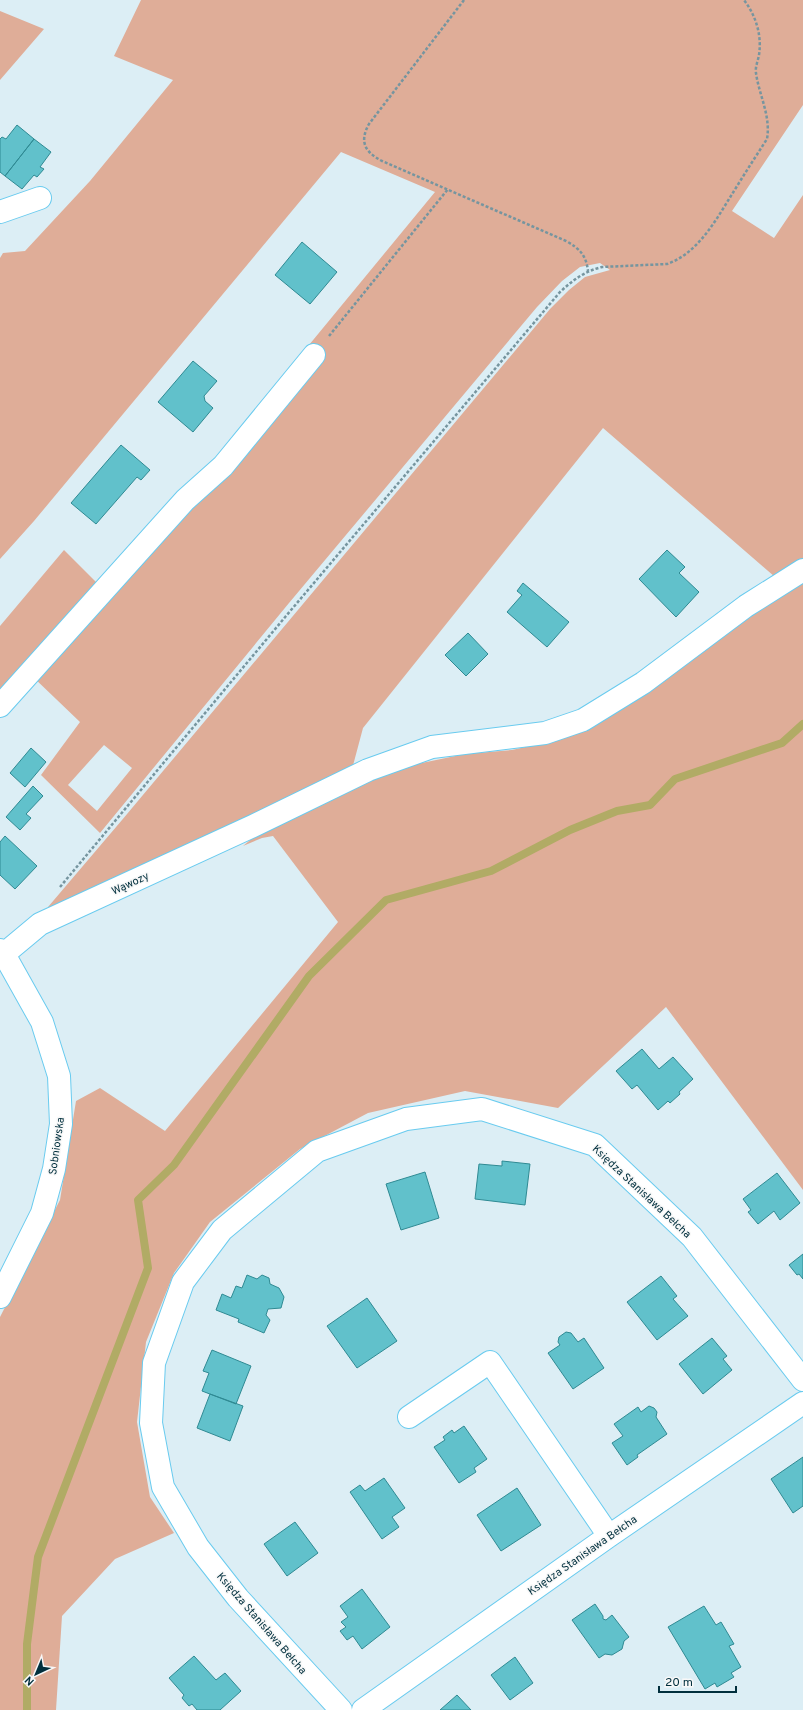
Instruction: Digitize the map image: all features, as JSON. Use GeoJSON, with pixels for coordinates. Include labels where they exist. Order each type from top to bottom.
{"type":"FeatureCollection","features":[{"type":"Feature","properties":{"kind":"street"},"geometry":{"type":"LineString","coordinates":[[0,212],[40,198]]}},
{"type":"Feature","properties":{"kind":"street"},"geometry":{"type":"LineString","coordinates":[[0,706],[185,500],[223,466],[314,355]]}},
{"type":"Feature","properties":{"kind":"street","name":"Wąwozy"},"geometry":{"type":"LineString","coordinates":[[2,952],[40,924],[368,770],[432,747],[545,732],[583,720],[643,684],[746,606],[803,570]]}},
{"type":"Feature","properties":{"kind":"street","name":"Sobniowska"},"geometry":{"type":"LineString","coordinates":[[0,1297],[42,1213],[54,1169],[61,1124],[59,1076],[42,1022],[2,952]]}},
{"type":"Feature","properties":{"kind":"street","name":"Księdza Stanisława Bełcha"},"geometry":{"type":"LineString","coordinates":[[341,1710],[238,1598],[198,1547],[163,1487],[151,1423],[154,1362],[183,1282],[222,1230],[317,1151],[406,1119],[482,1109],[595,1145],[692,1237],[803,1380]]}},
{"type":"Feature","properties":{"kind":"street"},"geometry":{"type":"LineString","coordinates":[[409,1417],[490,1362],[609,1536]]}},
{"type":"Feature","properties":{"kind":"street","name":"Księdza Stanisława Bełcha"},"geometry":{"type":"LineString","coordinates":[[363,1710],[609,1536],[803,1402]]}},
{"type":"Feature","properties":{"kind":"path"},"geometry":{"type":"LineString","coordinates":[[464,0],[381,108],[364,133],[365,146],[375,157],[566,241],[583,253],[588,271]]}},
{"type":"Feature","properties":{"kind":"path"},"geometry":{"type":"LineString","coordinates":[[56,891],[560,292],[582,274],[602,267],[667,264],[677,261],[696,245],[710,229],[767,139],[768,122],[755,70],[759,54],[759,30],[750,8],[744,0]]}},
{"type":"Feature","properties":{"kind":"path"},"geometry":{"type":"LineString","coordinates":[[314,355],[448,189]]}},
{"type":"Feature","properties":{"kind":"shaded area"},"geometry":{"type":"Polygon","coordinates":[[[141,0],[803,0],[803,105],[732,211],[774,238],[803,195],[803,1190],[666,1007],[558,1108],[465,1091],[368,1113],[300,1149],[210,1222],[174,1273],[146,1342],[137,1422],[150,1497],[174,1533],[115,1559],[62,1616],[56,1710],[0,1710],[0,1317],[60,1200],[76,1101],[100,1088],[165,1131],[338,922],[273,836],[262,838],[243,846],[255,836],[384,773],[417,764],[465,754],[512,750],[543,743],[782,583],[603,428],[363,728],[351,773],[60,909],[48,907],[550,309],[569,290],[585,277],[610,270],[600,263],[580,267],[562,281],[537,307],[289,603],[100,833],[41,775],[80,722],[32,676],[53,656],[435,192],[341,152],[34,521],[0,559],[0,258],[3,253],[25,251],[90,181],[173,80],[114,56],[141,0]],[[104,745],[68,785],[97,811],[132,768],[104,745]]]}},
{"type":"Feature","properties":{"kind":"shaded area"},"geometry":{"type":"Polygon","coordinates":[[[0,11],[44,29],[0,80],[0,11]]]}},
{"type":"Feature","properties":{"kind":"shaded area"},"geometry":{"type":"Polygon","coordinates":[[[64,550],[97,583],[0,695],[0,626],[64,550]]]}},
{"type":"Feature","properties":{"kind":"building"},"geometry":{"type":"Polygon","coordinates":[[[17,125],[34,139],[5,176],[0,172],[0,139],[2,137],[6,139],[17,125]]]}},
{"type":"Feature","properties":{"kind":"building"},"geometry":{"type":"Polygon","coordinates":[[[34,139],[51,152],[40,167],[44,169],[37,177],[34,175],[22,189],[5,176],[34,139]]]}},
{"type":"Feature","properties":{"kind":"building"},"geometry":{"type":"Polygon","coordinates":[[[302,242],[337,272],[310,304],[275,275],[302,242]]]}},
{"type":"Feature","properties":{"kind":"building"},"geometry":{"type":"Polygon","coordinates":[[[193,361],[217,381],[204,396],[205,401],[213,408],[193,432],[158,402],[193,361]]]}},
{"type":"Feature","properties":{"kind":"building"},"geometry":{"type":"Polygon","coordinates":[[[121,445],[150,470],[141,480],[137,477],[96,524],[71,503],[121,445]]]}},
{"type":"Feature","properties":{"kind":"building"},"geometry":{"type":"Polygon","coordinates":[[[667,550],[685,567],[679,573],[699,592],[676,617],[639,579],[667,550]]]}},
{"type":"Feature","properties":{"kind":"building"},"geometry":{"type":"Polygon","coordinates":[[[523,583],[569,622],[547,647],[507,612],[522,595],[517,591],[523,583]]]}},
{"type":"Feature","properties":{"kind":"building"},"geometry":{"type":"Polygon","coordinates":[[[468,633],[488,654],[466,676],[445,655],[468,633]]]}},
{"type":"Feature","properties":{"kind":"building"},"geometry":{"type":"Polygon","coordinates":[[[31,748],[46,762],[25,787],[10,773],[31,748]]]}},
{"type":"Feature","properties":{"kind":"building"},"geometry":{"type":"Polygon","coordinates":[[[33,786],[43,796],[26,814],[31,818],[20,830],[6,817],[33,786]]]}},
{"type":"Feature","properties":{"kind":"building"},"geometry":{"type":"Polygon","coordinates":[[[5,836],[37,866],[15,889],[0,875],[0,842],[5,836]]]}},
{"type":"Feature","properties":{"kind":"building"},"geometry":{"type":"Polygon","coordinates":[[[642,1049],[659,1069],[673,1057],[693,1079],[670,1103],[668,1101],[658,1110],[637,1085],[632,1089],[616,1071],[642,1049]]]}},
{"type":"Feature","properties":{"kind":"building"},"geometry":{"type":"Polygon","coordinates":[[[502,1161],[530,1164],[525,1205],[475,1199],[479,1164],[502,1166],[502,1161]]]}},
{"type":"Feature","properties":{"kind":"building"},"geometry":{"type":"Polygon","coordinates":[[[425,1172],[439,1218],[401,1230],[386,1184],[425,1172]]]}},
{"type":"Feature","properties":{"kind":"building"},"geometry":{"type":"Polygon","coordinates":[[[777,1173],[800,1203],[780,1220],[774,1211],[758,1224],[748,1212],[751,1210],[743,1199],[777,1173]]]}},
{"type":"Feature","properties":{"kind":"building"},"geometry":{"type":"Polygon","coordinates":[[[803,1254],[803,1279],[799,1274],[797,1275],[789,1265],[803,1254]]]}},
{"type":"Feature","properties":{"kind":"building"},"geometry":{"type":"Polygon","coordinates":[[[247,1275],[257,1279],[262,1275],[269,1278],[270,1284],[279,1288],[284,1297],[281,1308],[268,1309],[266,1315],[270,1320],[264,1333],[238,1322],[239,1319],[216,1310],[222,1294],[231,1298],[236,1286],[242,1288],[247,1275]]]}},
{"type":"Feature","properties":{"kind":"building"},"geometry":{"type":"Polygon","coordinates":[[[661,1276],[677,1296],[673,1299],[688,1316],[657,1340],[627,1302],[661,1276]]]}},
{"type":"Feature","properties":{"kind":"building"},"geometry":{"type":"Polygon","coordinates":[[[367,1298],[397,1341],[357,1368],[327,1326],[367,1298]]]}},
{"type":"Feature","properties":{"kind":"building"},"geometry":{"type":"Polygon","coordinates":[[[566,1332],[571,1333],[578,1342],[584,1338],[604,1368],[573,1389],[548,1353],[560,1345],[558,1342],[559,1337],[566,1332]]]}},
{"type":"Feature","properties":{"kind":"building"},"geometry":{"type":"Polygon","coordinates":[[[712,1338],[727,1356],[723,1359],[732,1370],[703,1394],[679,1364],[712,1338]]]}},
{"type":"Feature","properties":{"kind":"building"},"geometry":{"type":"Polygon","coordinates":[[[212,1350],[251,1366],[236,1404],[202,1391],[209,1373],[203,1371],[212,1350]]]}},
{"type":"Feature","properties":{"kind":"building"},"geometry":{"type":"Polygon","coordinates":[[[210,1394],[243,1406],[230,1441],[197,1428],[210,1394]]]}},
{"type":"Feature","properties":{"kind":"building"},"geometry":{"type":"Polygon","coordinates":[[[649,1406],[654,1408],[657,1412],[656,1417],[667,1434],[637,1455],[638,1457],[627,1465],[612,1443],[623,1436],[614,1424],[638,1407],[641,1412],[649,1406]]]}},
{"type":"Feature","properties":{"kind":"building"},"geometry":{"type":"Polygon","coordinates":[[[464,1426],[487,1459],[474,1468],[476,1472],[459,1483],[434,1447],[445,1440],[443,1437],[452,1430],[454,1433],[464,1426]]]}},
{"type":"Feature","properties":{"kind":"building"},"geometry":{"type":"Polygon","coordinates":[[[803,1457],[803,1506],[793,1513],[771,1479],[803,1457]]]}},
{"type":"Feature","properties":{"kind":"building"},"geometry":{"type":"Polygon","coordinates":[[[384,1478],[405,1508],[392,1517],[399,1527],[382,1539],[350,1492],[360,1485],[365,1491],[384,1478]]]}},
{"type":"Feature","properties":{"kind":"building"},"geometry":{"type":"Polygon","coordinates":[[[517,1488],[541,1525],[501,1551],[477,1515],[517,1488]]]}},
{"type":"Feature","properties":{"kind":"building"},"geometry":{"type":"Polygon","coordinates":[[[295,1522],[318,1553],[287,1576],[264,1544],[295,1522]]]}},
{"type":"Feature","properties":{"kind":"building"},"geometry":{"type":"Polygon","coordinates":[[[362,1589],[390,1627],[362,1649],[353,1636],[347,1640],[340,1631],[346,1627],[341,1622],[348,1617],[340,1606],[362,1589]]]}},
{"type":"Feature","properties":{"kind":"building"},"geometry":{"type":"Polygon","coordinates":[[[595,1604],[603,1616],[603,1619],[606,1620],[612,1615],[629,1637],[624,1641],[622,1649],[612,1655],[605,1654],[599,1658],[572,1620],[595,1604]]]}},
{"type":"Feature","properties":{"kind":"building"},"geometry":{"type":"Polygon","coordinates":[[[704,1606],[716,1625],[721,1622],[734,1644],[729,1646],[741,1667],[731,1673],[734,1677],[717,1687],[715,1683],[705,1689],[668,1627],[704,1606]]]}},
{"type":"Feature","properties":{"kind":"building"},"geometry":{"type":"Polygon","coordinates":[[[194,1656],[216,1680],[225,1673],[241,1691],[220,1710],[197,1710],[192,1704],[189,1706],[182,1698],[184,1695],[169,1678],[194,1656]]]}},
{"type":"Feature","properties":{"kind":"building"},"geometry":{"type":"Polygon","coordinates":[[[515,1657],[533,1683],[510,1700],[491,1675],[515,1657]]]}},
{"type":"Feature","properties":{"kind":"building"},"geometry":{"type":"Polygon","coordinates":[[[457,1695],[471,1710],[440,1710],[457,1695]]]}},
{"type":"Feature","properties":{"kind":"waterway"},"geometry":{"type":"LineString","coordinates":[[27,1710],[27,1644],[38,1557],[148,1268],[138,1200],[174,1165],[309,976],[386,900],[491,871],[570,830],[617,811],[650,805],[675,779],[782,743],[803,724]]}}]}
